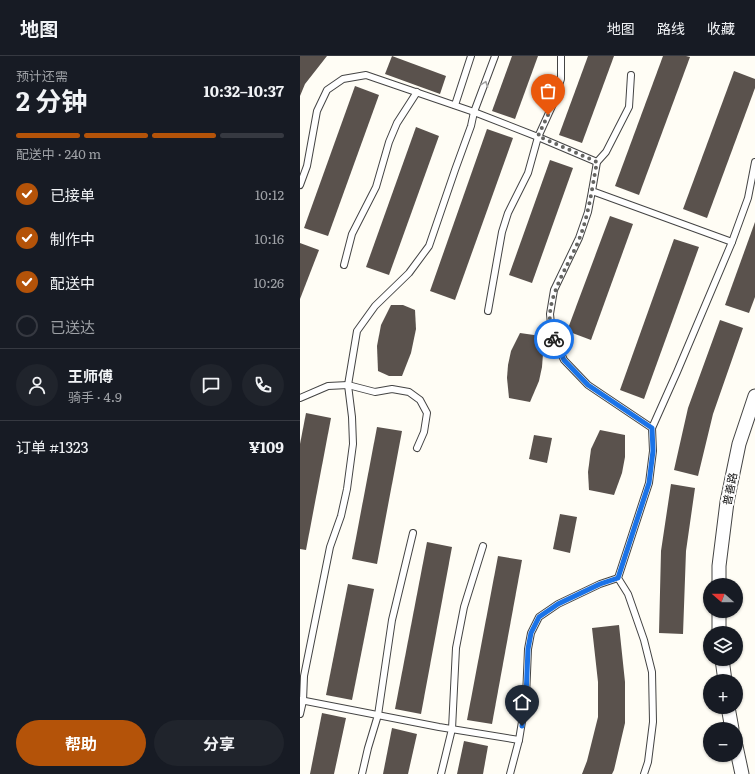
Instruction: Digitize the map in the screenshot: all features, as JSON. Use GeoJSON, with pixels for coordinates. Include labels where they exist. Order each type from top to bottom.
{"type":"FeatureCollection","features":[{"type":"Feature","properties":{"kind":"street","name":"普善路"},"geometry":{"type":"LineString","coordinates":[[719,578],[719,566],[727,502],[739,444],[755,396]]}},
{"type":"Feature","properties":{"kind":"street"},"geometry":{"type":"LineString","coordinates":[[739,762],[742,774]]}},
{"type":"Feature","properties":{"kind":"lane"},"geometry":{"type":"LineString","coordinates":[[455,105],[471,56]]}},
{"type":"Feature","properties":{"kind":"lane"},"geometry":{"type":"LineString","coordinates":[[300,714],[304,676],[328,554],[341,516],[347,489],[353,444],[352,417],[348,385],[357,331],[376,306],[409,273],[429,246],[471,126],[474,112],[495,56]]}},
{"type":"Feature","properties":{"kind":"lane"},"geometry":{"type":"LineString","coordinates":[[488,310],[502,232],[508,213],[528,173],[538,136],[561,79],[561,56]]}},
{"type":"Feature","properties":{"kind":"lane"},"geometry":{"type":"LineString","coordinates":[[300,185],[307,166],[317,111],[327,90],[343,79],[366,74],[538,136],[597,162]]}},
{"type":"Feature","properties":{"kind":"lane"},"geometry":{"type":"LineString","coordinates":[[630,75],[629,107],[606,152],[597,162],[588,212],[579,238],[554,290],[550,314],[552,334],[564,360],[588,385],[652,428]]}},
{"type":"Feature","properties":{"kind":"lane"},"geometry":{"type":"LineString","coordinates":[[344,265],[352,234],[376,187],[389,142],[397,123],[418,92]]}},
{"type":"Feature","properties":{"kind":"lane"},"geometry":{"type":"LineString","coordinates":[[618,578],[649,483],[653,451],[652,428],[732,242],[748,198],[755,162]]}},
{"type":"Feature","properties":{"kind":"lane"},"geometry":{"type":"LineString","coordinates":[[592,191],[732,242]]}},
{"type":"Feature","properties":{"kind":"lane"},"geometry":{"type":"LineString","coordinates":[[300,398],[328,386],[348,385],[375,392],[392,389],[409,392],[420,400],[427,413],[424,432],[417,448]]}},
{"type":"Feature","properties":{"kind":"lane"},"geometry":{"type":"LineString","coordinates":[[362,774],[378,715],[392,620],[413,533]]}},
{"type":"Feature","properties":{"kind":"lane"},"geometry":{"type":"LineString","coordinates":[[441,774],[452,729],[456,648],[464,607],[483,546]]}},
{"type":"Feature","properties":{"kind":"lane"},"geometry":{"type":"LineString","coordinates":[[510,774],[519,740],[526,697],[528,649],[531,633],[539,617],[558,604],[600,584],[618,578]]}},
{"type":"Feature","properties":{"kind":"lane"},"geometry":{"type":"LineString","coordinates":[[618,578],[628,594],[644,640],[652,672],[653,722],[648,762],[644,774]]}},
{"type":"Feature","properties":{"kind":"lane"},"geometry":{"type":"LineString","coordinates":[[301,701],[519,740]]}},
{"type":"Feature","properties":{"kind":"building"},"geometry":{"type":"Polygon","coordinates":[[[300,56],[327,56],[305,84],[300,96],[300,56]]]}},
{"type":"Feature","properties":{"kind":"building"},"geometry":{"type":"Polygon","coordinates":[[[392,56],[446,76],[440,94],[385,74],[392,56]]]}},
{"type":"Feature","properties":{"kind":"building"},"geometry":{"type":"Polygon","coordinates":[[[512,56],[538,56],[515,119],[492,111],[512,56]]]}},
{"type":"Feature","properties":{"kind":"building"},"geometry":{"type":"Polygon","coordinates":[[[588,56],[614,56],[582,143],[559,135],[588,56]]]}},
{"type":"Feature","properties":{"kind":"building"},"geometry":{"type":"Polygon","coordinates":[[[663,56],[690,57],[639,195],[615,186],[663,56]]]}},
{"type":"Feature","properties":{"kind":"building"},"geometry":{"type":"Polygon","coordinates":[[[734,71],[755,79],[755,88],[707,218],[683,209],[734,71]]]}},
{"type":"Feature","properties":{"kind":"building"},"geometry":{"type":"Polygon","coordinates":[[[355,86],[379,95],[328,236],[304,228],[355,86]]]}},
{"type":"Feature","properties":{"kind":"building"},"geometry":{"type":"Polygon","coordinates":[[[416,127],[439,136],[389,275],[366,267],[416,127]]]}},
{"type":"Feature","properties":{"kind":"building"},"geometry":{"type":"Polygon","coordinates":[[[487,129],[513,138],[455,300],[430,291],[487,129]]]}},
{"type":"Feature","properties":{"kind":"building"},"geometry":{"type":"Polygon","coordinates":[[[550,160],[573,168],[532,283],[509,275],[550,160]]]}},
{"type":"Feature","properties":{"kind":"building"},"geometry":{"type":"Polygon","coordinates":[[[610,216],[633,224],[591,340],[567,331],[610,216]]]}},
{"type":"Feature","properties":{"kind":"building"},"geometry":{"type":"Polygon","coordinates":[[[755,222],[755,297],[749,313],[725,305],[755,222]]]}},
{"type":"Feature","properties":{"kind":"building"},"geometry":{"type":"Polygon","coordinates":[[[674,239],[699,247],[644,399],[620,390],[674,239]]]}},
{"type":"Feature","properties":{"kind":"building"},"geometry":{"type":"Polygon","coordinates":[[[300,243],[319,250],[300,299],[300,243]]]}},
{"type":"Feature","properties":{"kind":"building"},"geometry":{"type":"Polygon","coordinates":[[[391,305],[403,305],[415,310],[416,329],[411,353],[402,376],[389,376],[378,371],[377,346],[381,325],[391,305]]]}},
{"type":"Feature","properties":{"kind":"building"},"geometry":{"type":"Polygon","coordinates":[[[720,320],[743,328],[713,414],[698,476],[674,470],[688,408],[720,320]]]}},
{"type":"Feature","properties":{"kind":"building"},"geometry":{"type":"Polygon","coordinates":[[[520,333],[541,336],[543,354],[542,367],[539,381],[530,402],[509,398],[507,378],[508,365],[511,351],[520,333]]]}},
{"type":"Feature","properties":{"kind":"building"},"geometry":{"type":"Polygon","coordinates":[[[306,413],[331,418],[306,550],[300,549],[300,444],[306,413]]]}},
{"type":"Feature","properties":{"kind":"building"},"geometry":{"type":"Polygon","coordinates":[[[377,427],[402,431],[377,564],[352,559],[377,427]]]}},
{"type":"Feature","properties":{"kind":"building"},"geometry":{"type":"Polygon","coordinates":[[[600,430],[625,435],[625,457],[622,473],[614,495],[589,490],[588,472],[591,449],[600,430]]]}},
{"type":"Feature","properties":{"kind":"building"},"geometry":{"type":"Polygon","coordinates":[[[534,435],[552,438],[547,463],[529,459],[534,435]]]}},
{"type":"Feature","properties":{"kind":"building"},"geometry":{"type":"Polygon","coordinates":[[[671,484],[695,488],[686,551],[683,634],[659,633],[661,551],[671,484]]]}},
{"type":"Feature","properties":{"kind":"building"},"geometry":{"type":"Polygon","coordinates":[[[560,514],[577,517],[570,553],[553,549],[560,514]]]}},
{"type":"Feature","properties":{"kind":"building"},"geometry":{"type":"Polygon","coordinates":[[[427,542],[452,547],[421,714],[395,709],[427,542]]]}},
{"type":"Feature","properties":{"kind":"building"},"geometry":{"type":"Polygon","coordinates":[[[498,556],[522,560],[492,724],[467,720],[498,556]]]}},
{"type":"Feature","properties":{"kind":"building"},"geometry":{"type":"Polygon","coordinates":[[[348,584],[374,589],[352,700],[326,695],[348,584]]]}},
{"type":"Feature","properties":{"kind":"building"},"geometry":{"type":"Polygon","coordinates":[[[619,625],[625,682],[625,723],[614,770],[612,774],[582,774],[587,761],[598,717],[598,682],[592,628],[619,625]]]}},
{"type":"Feature","properties":{"kind":"building"},"geometry":{"type":"Polygon","coordinates":[[[322,713],[346,718],[334,774],[310,774],[322,713]]]}},
{"type":"Feature","properties":{"kind":"building"},"geometry":{"type":"Polygon","coordinates":[[[392,728],[417,734],[408,774],[383,774],[392,728]]]}},
{"type":"Feature","properties":{"kind":"building"},"geometry":{"type":"Polygon","coordinates":[[[464,741],[488,746],[483,774],[457,774],[464,741]]]}},
{"type":"Feature","properties":{"kind":"way so far"},"geometry":{"type":"LineString","coordinates":[[548,115],[538,136],[597,162],[588,212],[579,238],[554,290],[550,314],[554,339]]}},
{"type":"Feature","properties":{"kind":"route"},"geometry":{"type":"LineString","coordinates":[[522,726],[526,697],[528,649],[531,633],[539,617],[558,604],[600,584],[618,578],[649,483],[653,451],[652,428],[588,385],[564,360],[554,339]]}}]}
